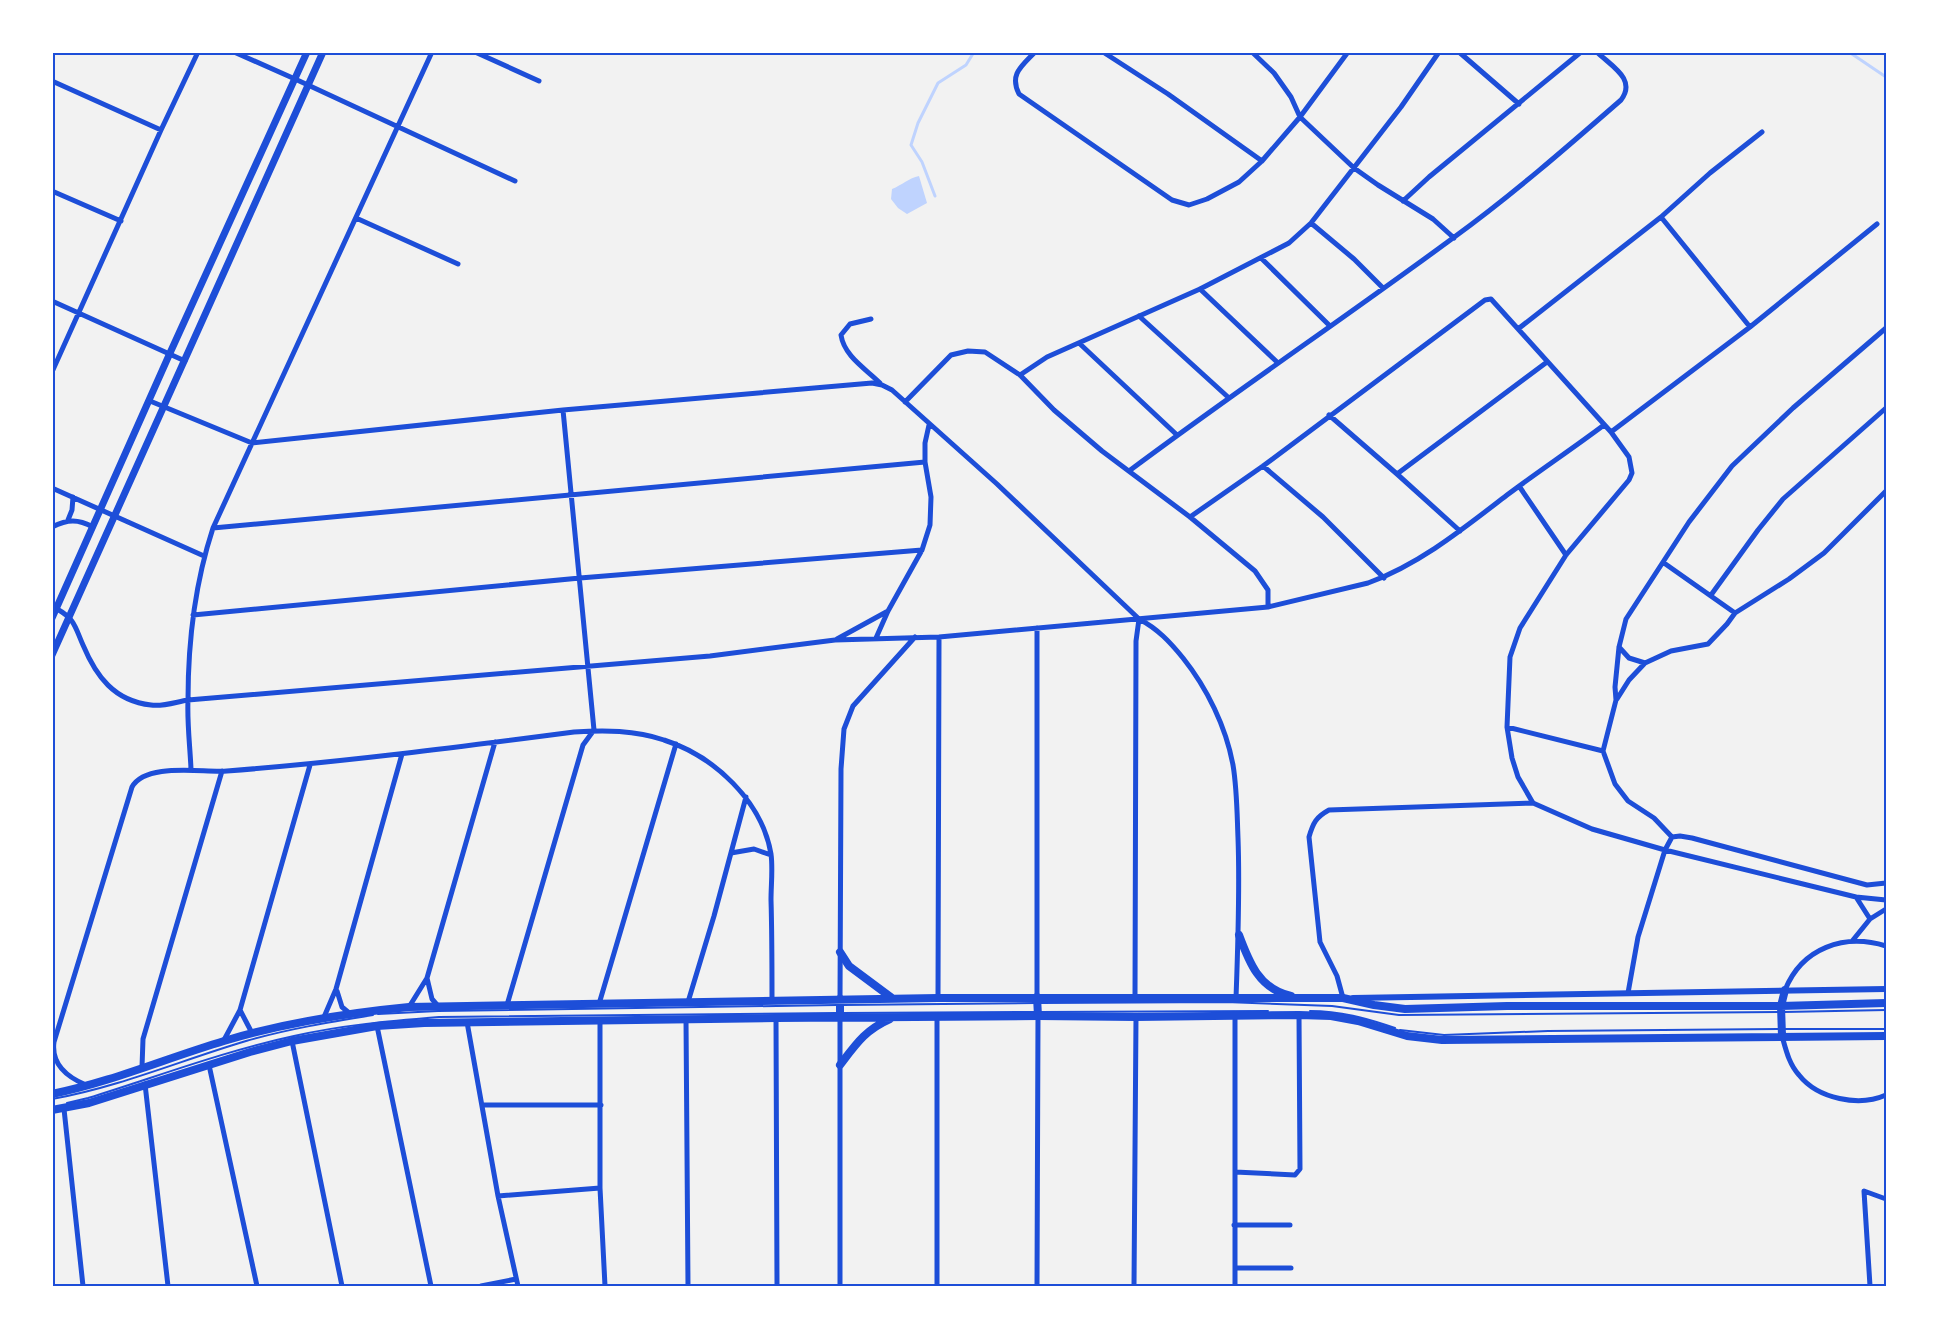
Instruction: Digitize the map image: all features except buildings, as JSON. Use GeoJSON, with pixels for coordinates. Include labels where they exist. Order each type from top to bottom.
{"type":"FeatureCollection","features":[{"type":"Feature","properties":{"kind":"main road"},"geometry":{"type":"LineString","coordinates":[[52,618],[307,52]]}},
{"type":"Feature","properties":{"kind":"main road"},"geometry":{"type":"LineString","coordinates":[[52,655],[323,52]]}},
{"type":"Feature","properties":{"kind":"main road"},"geometry":{"type":"LineString","coordinates":[[1239,935],[1250,964],[1259,978],[1272,989],[1303,999]]}},
{"type":"Feature","properties":{"kind":"main road"},"geometry":{"type":"LineString","coordinates":[[840,952],[849,966],[893,998]]}},
{"type":"Feature","properties":{"kind":"main road"},"geometry":{"type":"LineString","coordinates":[[1782,1032],[1781,1009],[1785,990]]}},
{"type":"Feature","properties":{"kind":"main road"},"geometry":{"type":"LineString","coordinates":[[52,1110],[89,1103],[223,1041],[348,1012],[409,1007],[438,1006],[465,1014],[600,1021],[686,1019],[775,1009],[840,1009],[893,998],[938,998],[1136,1017],[1303,999],[1343,998],[1405,1009],[1507,1006],[1781,1009],[1887,1003]]}},
{"type":"Feature","properties":{"kind":"main road"},"geometry":{"type":"LineString","coordinates":[[52,1094],[86,1085],[209,1065],[292,1041],[465,1014],[507,1005],[688,1002],[775,1009],[840,1009],[893,1018],[937,1017],[1136,999],[1330,1016],[1358,1021],[1407,1036],[1442,1040],[1782,1032],[1887,1036]]}},
{"type":"Feature","properties":{"kind":"main road"},"geometry":{"type":"LineString","coordinates":[[840,1065],[874,1026],[893,1018]]}},
{"type":"Feature","properties":{"kind":"street"},"geometry":{"type":"LineString","coordinates":[[52,372],[198,52]]}},
{"type":"Feature","properties":{"kind":"street"},"geometry":{"type":"LineString","coordinates":[[234,52],[515,181]]}},
{"type":"Feature","properties":{"kind":"street"},"geometry":{"type":"LineString","coordinates":[[191,769],[188,700],[193,615],[204,556],[213,528],[432,52]]}},
{"type":"Feature","properties":{"kind":"street"},"geometry":{"type":"LineString","coordinates":[[475,52],[539,81]]}},
{"type":"Feature","properties":{"kind":"street"},"geometry":{"type":"LineString","coordinates":[[1035,52],[1015,76],[1014,85],[1019,94],[1172,200],[1190,205],[1239,182],[1262,160],[1300,117],[1348,52]]}},
{"type":"Feature","properties":{"kind":"street"},"geometry":{"type":"LineString","coordinates":[[1103,52],[1262,160]]}},
{"type":"Feature","properties":{"kind":"street"},"geometry":{"type":"LineString","coordinates":[[1252,52],[1274,73],[1292,97],[1300,117],[1354,168],[1433,219],[1454,238]]}},
{"type":"Feature","properties":{"kind":"street"},"geometry":{"type":"LineString","coordinates":[[1020,375],[1047,357],[1200,289],[1289,243],[1311,223],[1401,107],[1439,52]]}},
{"type":"Feature","properties":{"kind":"street"},"geometry":{"type":"LineString","coordinates":[[1459,52],[1519,104]]}},
{"type":"Feature","properties":{"kind":"street"},"geometry":{"type":"LineString","coordinates":[[1403,201],[1581,52]]}},
{"type":"Feature","properties":{"kind":"street"},"geometry":{"type":"LineString","coordinates":[[1129,471],[1454,238],[1538,173],[1621,100],[1627,92],[1628,85],[1623,77],[1597,52]]}},
{"type":"Feature","properties":{"kind":"street"},"geometry":{"type":"LineString","coordinates":[[52,81],[161,130]]}},
{"type":"Feature","properties":{"kind":"street"},"geometry":{"type":"LineString","coordinates":[[1518,329],[1661,217],[1710,173],[1762,132]]}},
{"type":"Feature","properties":{"kind":"street"},"geometry":{"type":"LineString","coordinates":[[52,191],[121,221]]}},
{"type":"Feature","properties":{"kind":"street"},"geometry":{"type":"LineString","coordinates":[[1661,217],[1750,327]]}},
{"type":"Feature","properties":{"kind":"street"},"geometry":{"type":"LineString","coordinates":[[356,218],[458,264]]}},
{"type":"Feature","properties":{"kind":"street"},"geometry":{"type":"LineString","coordinates":[[1311,223],[1354,259],[1383,288]]}},
{"type":"Feature","properties":{"kind":"street"},"geometry":{"type":"LineString","coordinates":[[1611,432],[1750,327],[1877,224]]}},
{"type":"Feature","properties":{"kind":"street"},"geometry":{"type":"LineString","coordinates":[[1261,258],[1330,326]]}},
{"type":"Feature","properties":{"kind":"street"},"geometry":{"type":"LineString","coordinates":[[1200,289],[1278,363]]}},
{"type":"Feature","properties":{"kind":"street"},"geometry":{"type":"LineString","coordinates":[[1190,517],[1263,466],[1489,298],[1611,432],[1629,456],[1632,472],[1629,480],[1566,555],[1520,628],[1510,657],[1507,727],[1518,777],[1533,803]]}},
{"type":"Feature","properties":{"kind":"street"},"geometry":{"type":"LineString","coordinates":[[52,301],[185,361]]}},
{"type":"Feature","properties":{"kind":"street"},"geometry":{"type":"LineString","coordinates":[[1139,316],[1229,398]]}},
{"type":"Feature","properties":{"kind":"street"},"geometry":{"type":"LineString","coordinates":[[871,319],[850,324],[841,334],[842,343],[847,352],[997,483],[1139,619],[1154,627],[1167,638],[1197,674],[1217,714],[1233,764],[1237,807],[1239,935],[1235,1007],[1235,1287]]}},
{"type":"Feature","properties":{"kind":"street"},"geometry":{"type":"LineString","coordinates":[[1672,837],[1654,818],[1628,801],[1615,784],[1604,751],[1616,700],[1615,687],[1620,646],[1626,619],[1689,522],[1732,466],[1747,450],[1887,328]]}},
{"type":"Feature","properties":{"kind":"street"},"geometry":{"type":"LineString","coordinates":[[1079,344],[1177,435]]}},
{"type":"Feature","properties":{"kind":"street"},"geometry":{"type":"LineString","coordinates":[[904,402],[951,355],[968,351],[986,352],[1020,375],[1054,410],[1102,451],[1190,517],[1255,571],[1268,590],[1268,607]]}},
{"type":"Feature","properties":{"kind":"street"},"geometry":{"type":"LineString","coordinates":[[1397,474],[1547,362]]}},
{"type":"Feature","properties":{"kind":"street"},"geometry":{"type":"LineString","coordinates":[[150,401],[252,444],[563,410],[872,383],[882,384]]}},
{"type":"Feature","properties":{"kind":"street"},"geometry":{"type":"LineString","coordinates":[[1711,595],[1783,499],[1887,408]]}},
{"type":"Feature","properties":{"kind":"street"},"geometry":{"type":"LineString","coordinates":[[507,1005],[583,746],[594,730],[563,410]]}},
{"type":"Feature","properties":{"kind":"street"},"geometry":{"type":"LineString","coordinates":[[1329,415],[1460,531]]}},
{"type":"Feature","properties":{"kind":"street"},"geometry":{"type":"LineString","coordinates":[[876,638],[888,611],[922,550],[930,525],[931,506],[925,442],[929,425]]}},
{"type":"Feature","properties":{"kind":"street"},"geometry":{"type":"LineString","coordinates":[[57,609],[70,617],[88,658],[102,681],[125,699],[152,706],[188,700],[710,656],[835,640],[939,637],[1268,607],[1384,578],[1460,531],[1604,425]]}},
{"type":"Feature","properties":{"kind":"street"},"geometry":{"type":"LineString","coordinates":[[213,528],[926,462]]}},
{"type":"Feature","properties":{"kind":"street"},"geometry":{"type":"LineString","coordinates":[[1263,466],[1323,517],[1384,578]]}},
{"type":"Feature","properties":{"kind":"street"},"geometry":{"type":"LineString","coordinates":[[1519,486],[1566,555]]}},
{"type":"Feature","properties":{"kind":"street"},"geometry":{"type":"LineString","coordinates":[[52,488],[204,556]]}},
{"type":"Feature","properties":{"kind":"street"},"geometry":{"type":"LineString","coordinates":[[1616,700],[1645,663],[1671,651],[1708,644],[1735,613],[1789,579],[1824,553],[1887,491]]}},
{"type":"Feature","properties":{"kind":"street"},"geometry":{"type":"LineString","coordinates":[[68,520],[73,497]]}},
{"type":"Feature","properties":{"kind":"street"},"geometry":{"type":"LineString","coordinates":[[52,527],[68,520],[82,521],[93,527]]}},
{"type":"Feature","properties":{"kind":"street"},"geometry":{"type":"LineString","coordinates":[[193,615],[580,578],[922,550]]}},
{"type":"Feature","properties":{"kind":"street"},"geometry":{"type":"LineString","coordinates":[[1664,563],[1735,613]]}},
{"type":"Feature","properties":{"kind":"street"},"geometry":{"type":"LineString","coordinates":[[835,640],[888,611]]}},
{"type":"Feature","properties":{"kind":"street"},"geometry":{"type":"LineString","coordinates":[[1136,999],[1136,652],[1139,619]]}},
{"type":"Feature","properties":{"kind":"street"},"geometry":{"type":"LineString","coordinates":[[1037,628],[1037,1287]]}},
{"type":"Feature","properties":{"kind":"street"},"geometry":{"type":"LineString","coordinates":[[938,998],[939,637]]}},
{"type":"Feature","properties":{"kind":"street"},"geometry":{"type":"LineString","coordinates":[[840,1287],[841,769],[844,729],[853,706],[915,638]]}},
{"type":"Feature","properties":{"kind":"street"},"geometry":{"type":"LineString","coordinates":[[1620,646],[1629,658],[1645,663]]}},
{"type":"Feature","properties":{"kind":"street"},"geometry":{"type":"LineString","coordinates":[[1507,727],[1604,751]]}},
{"type":"Feature","properties":{"kind":"street"},"geometry":{"type":"LineString","coordinates":[[86,1085],[65,1073],[58,1065],[53,1051],[59,1023],[125,807],[136,780],[142,776],[191,769],[222,771],[310,765],[594,730],[662,739],[676,744],[714,766],[746,797],[758,816],[771,855],[775,1009],[777,1287]]}},
{"type":"Feature","properties":{"kind":"street"},"geometry":{"type":"LineString","coordinates":[[409,1007],[427,978],[495,742]]}},
{"type":"Feature","properties":{"kind":"street"},"geometry":{"type":"LineString","coordinates":[[599,1004],[676,744]]}},
{"type":"Feature","properties":{"kind":"street"},"geometry":{"type":"LineString","coordinates":[[324,1017],[336,989],[402,754]]}},
{"type":"Feature","properties":{"kind":"street"},"geometry":{"type":"LineString","coordinates":[[223,1041],[240,1010],[310,765]]}},
{"type":"Feature","properties":{"kind":"street"},"geometry":{"type":"LineString","coordinates":[[168,1287],[144,1076],[143,1039],[222,771]]}},
{"type":"Feature","properties":{"kind":"street"},"geometry":{"type":"LineString","coordinates":[[688,1002],[746,797]]}},
{"type":"Feature","properties":{"kind":"street"},"geometry":{"type":"LineString","coordinates":[[1887,900],[1856,897],[1665,850],[1592,829],[1533,803],[1329,810],[1319,815],[1313,822],[1309,837],[1320,942],[1337,976],[1343,998],[1887,988]]}},
{"type":"Feature","properties":{"kind":"street"},"geometry":{"type":"LineString","coordinates":[[1628,993],[1638,937],[1665,850],[1672,837]]}},
{"type":"Feature","properties":{"kind":"street"},"geometry":{"type":"LineString","coordinates":[[1672,837],[1692,838],[1867,885],[1887,883]]}},
{"type":"Feature","properties":{"kind":"street"},"geometry":{"type":"LineString","coordinates":[[731,854],[754,849],[771,855]]}},
{"type":"Feature","properties":{"kind":"street"},"geometry":{"type":"LineString","coordinates":[[1856,897],[1870,919]]}},
{"type":"Feature","properties":{"kind":"street"},"geometry":{"type":"LineString","coordinates":[[1853,940],[1870,919],[1887,909]]}},
{"type":"Feature","properties":{"kind":"street"},"geometry":{"type":"LineString","coordinates":[[1785,990],[1789,980],[1805,961],[1827,947],[1853,940],[1887,945]]}},
{"type":"Feature","properties":{"kind":"street"},"geometry":{"type":"LineString","coordinates":[[427,978],[432,999],[438,1006]]}},
{"type":"Feature","properties":{"kind":"street"},"geometry":{"type":"LineString","coordinates":[[336,989],[342,1007],[348,1012]]}},
{"type":"Feature","properties":{"kind":"street"},"geometry":{"type":"LineString","coordinates":[[240,1010],[252,1033]]}},
{"type":"Feature","properties":{"kind":"street"},"geometry":{"type":"LineString","coordinates":[[465,1014],[498,1196],[518,1287]]}},
{"type":"Feature","properties":{"kind":"street"},"geometry":{"type":"LineString","coordinates":[[1235,1172],[1295,1175],[1299,1173],[1299,1015]]}},
{"type":"Feature","properties":{"kind":"street"},"geometry":{"type":"LineString","coordinates":[[937,1017],[937,1287]]}},
{"type":"Feature","properties":{"kind":"street"},"geometry":{"type":"LineString","coordinates":[[1134,1287],[1136,1017]]}},
{"type":"Feature","properties":{"kind":"street"},"geometry":{"type":"LineString","coordinates":[[686,1019],[688,1287]]}},
{"type":"Feature","properties":{"kind":"street"},"geometry":{"type":"LineString","coordinates":[[600,1021],[600,1188],[605,1287]]}},
{"type":"Feature","properties":{"kind":"street"},"geometry":{"type":"LineString","coordinates":[[377,1026],[431,1287]]}},
{"type":"Feature","properties":{"kind":"street"},"geometry":{"type":"LineString","coordinates":[[1782,1032],[1788,1058],[1799,1077],[1822,1093],[1849,1101],[1877,1099],[1887,1095]]}},
{"type":"Feature","properties":{"kind":"street"},"geometry":{"type":"LineString","coordinates":[[292,1041],[342,1287]]}},
{"type":"Feature","properties":{"kind":"street"},"geometry":{"type":"LineString","coordinates":[[209,1065],[257,1287]]}},
{"type":"Feature","properties":{"kind":"street"},"geometry":{"type":"LineString","coordinates":[[482,1105],[601,1105]]}},
{"type":"Feature","properties":{"kind":"street"},"geometry":{"type":"LineString","coordinates":[[64,1108],[83,1287]]}},
{"type":"Feature","properties":{"kind":"street"},"geometry":{"type":"LineString","coordinates":[[498,1196],[600,1188]]}},
{"type":"Feature","properties":{"kind":"street"},"geometry":{"type":"LineString","coordinates":[[1870,1287],[1864,1191],[1887,1199]]}},
{"type":"Feature","properties":{"kind":"street"},"geometry":{"type":"LineString","coordinates":[[1234,1225],[1290,1225]]}},
{"type":"Feature","properties":{"kind":"street"},"geometry":{"type":"LineString","coordinates":[[1235,1268],[1291,1268]]}},
{"type":"Feature","properties":{"kind":"street"},"geometry":{"type":"LineString","coordinates":[[481,1287],[516,1279]]}},
{"type":"Feature","properties":{"kind":"lane"},"geometry":{"type":"LineString","coordinates":[[840,1009],[1332,1006],[1399,1015],[1781,1009],[1887,1010]]}},
{"type":"Feature","properties":{"kind":"lane"},"geometry":{"type":"LineString","coordinates":[[840,1009],[1235,1007],[1333,1011],[1400,1030],[1444,1035],[1548,1031],[1782,1032],[1887,1029]]}},
{"type":"Feature","properties":{"kind":"lane"},"geometry":{"type":"LineString","coordinates":[[52,1099],[92,1091],[250,1047],[378,1021],[465,1014],[775,1009]]}},
{"type":"Feature","properties":{"kind":"lane"},"geometry":{"type":"LineString","coordinates":[[52,1106],[88,1098],[144,1076],[248,1041],[291,1030],[376,1015],[775,1009]]}},
{"type":"Feature","properties":{"kind":"water"},"geometry":{"type":"Polygon","coordinates":[[[919,176],[927,203],[907,214],[891,199],[892,189],[919,176]]]}},
{"type":"Feature","properties":{"kind":"waterway"},"geometry":{"type":"LineString","coordinates":[[935,196],[922,162],[911,145],[918,123],[938,83],[966,65],[974,52]]}},
{"type":"Feature","properties":{"kind":"waterway"},"geometry":{"type":"LineString","coordinates":[[1849,52],[1886,77]]}}]}
